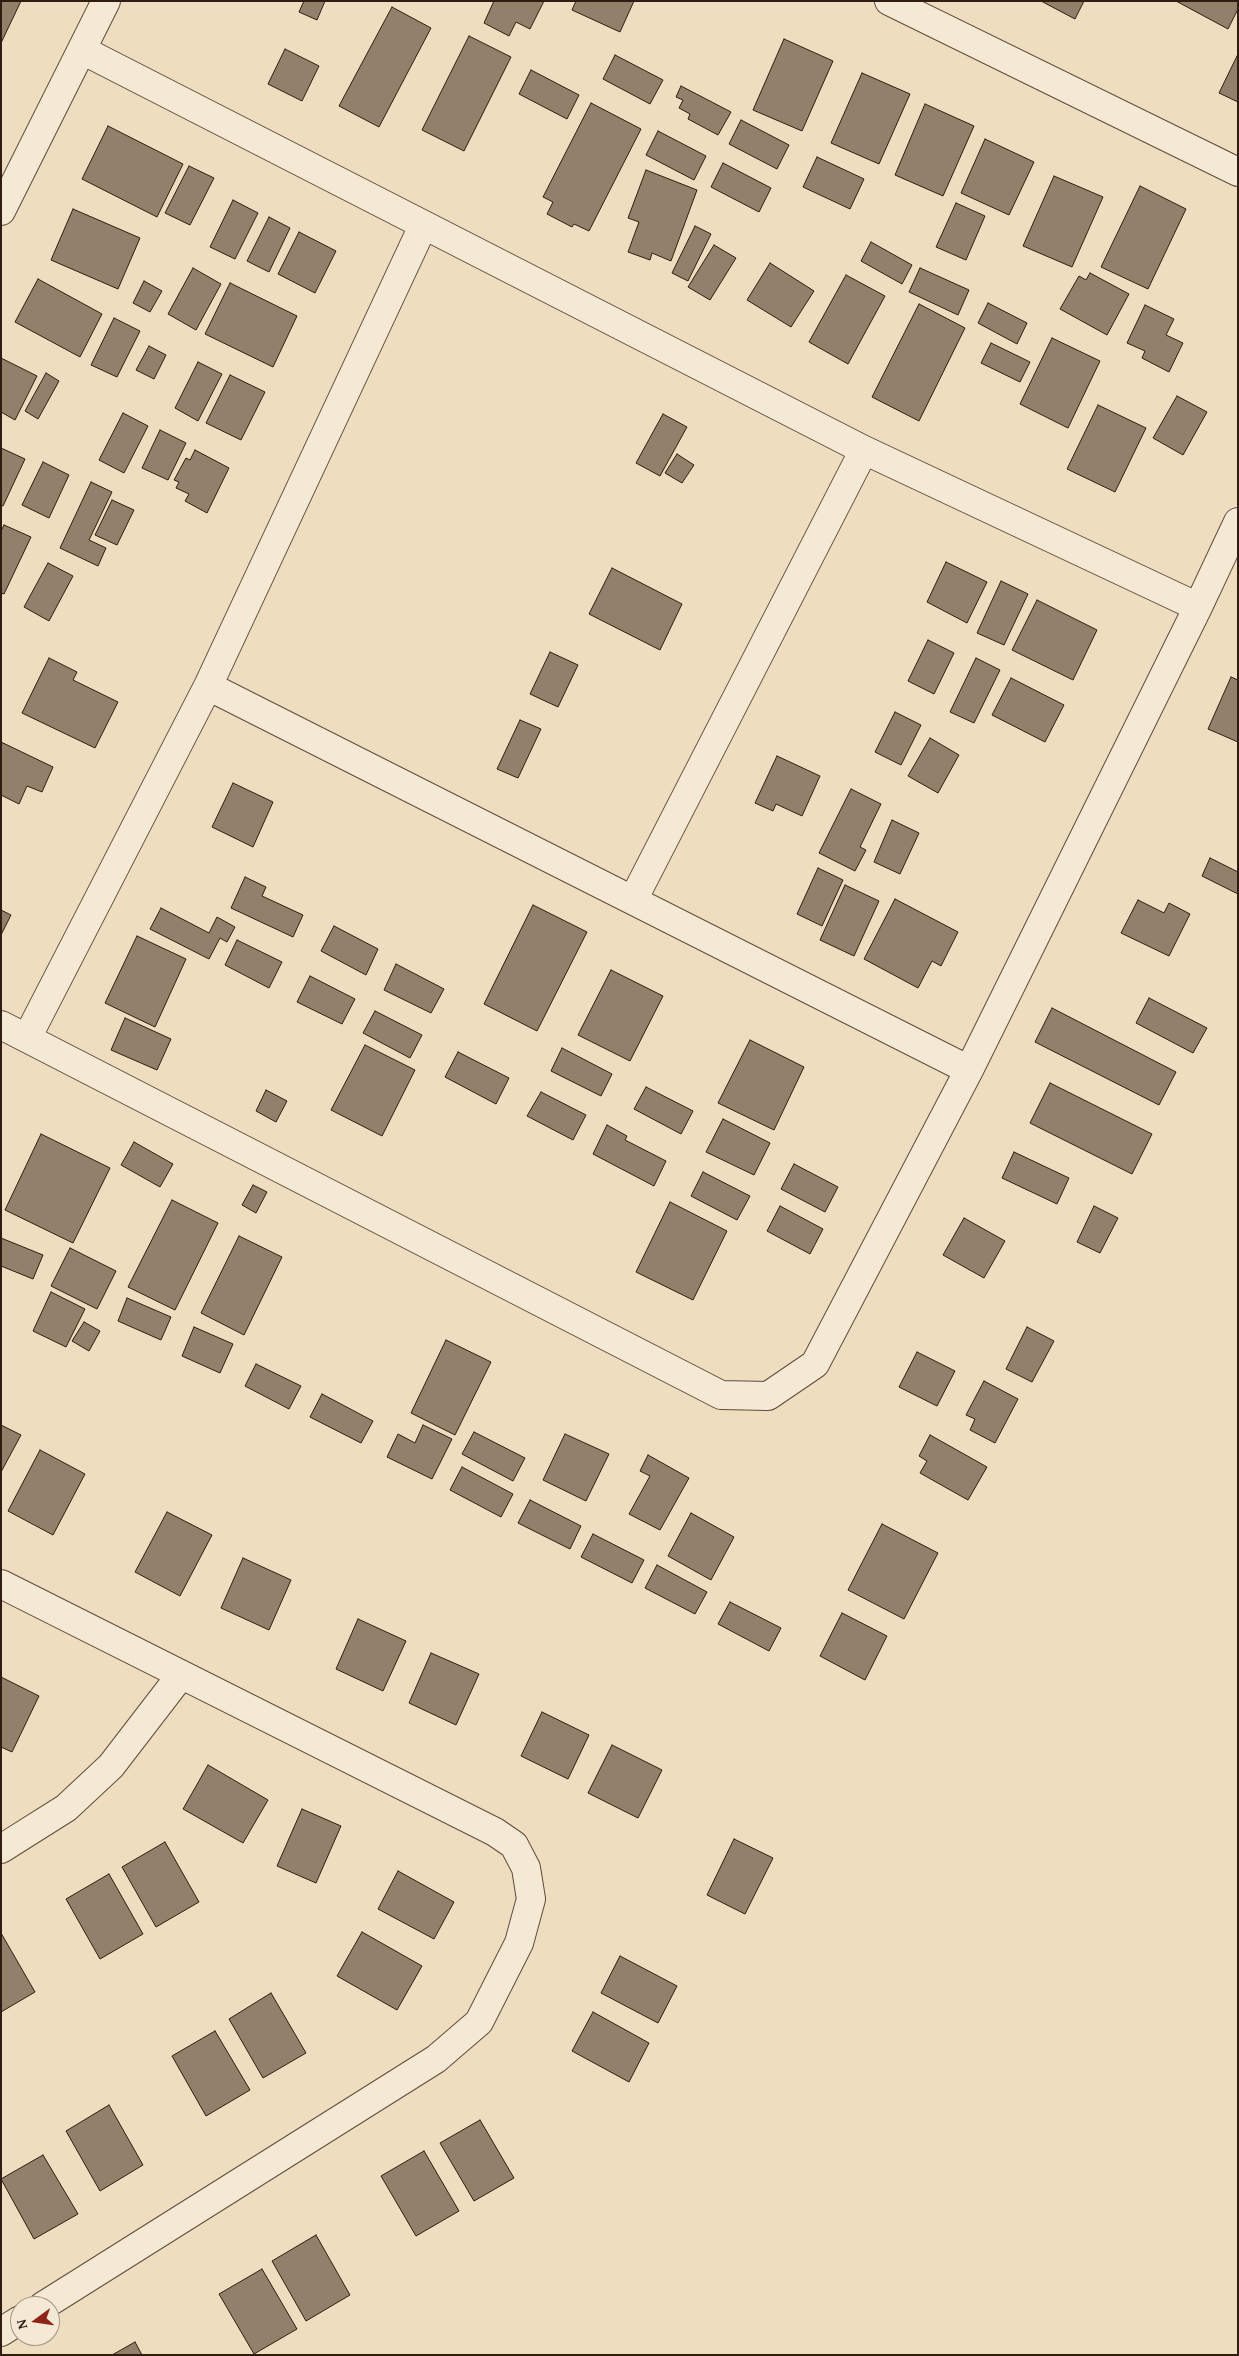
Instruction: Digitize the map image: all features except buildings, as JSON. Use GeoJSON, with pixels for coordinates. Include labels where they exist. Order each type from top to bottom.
{"type":"FeatureCollection","features":[{"type":"Feature","properties":{"kind":"street"},"geometry":{"type":"LineString","coordinates":[[1,211],[106,1]]}},
{"type":"Feature","properties":{"kind":"street"},"geometry":{"type":"LineString","coordinates":[[889,1],[1238,172]]}},
{"type":"Feature","properties":{"kind":"street"},"geometry":{"type":"LineString","coordinates":[[82,50],[864,450],[1198,608]]}},
{"type":"Feature","properties":{"kind":"street"},"geometry":{"type":"LineString","coordinates":[[27,1038],[208,686],[423,226]]}},
{"type":"Feature","properties":{"kind":"street"},"geometry":{"type":"LineString","coordinates":[[633,900],[864,450]]}},
{"type":"Feature","properties":{"kind":"street"},"geometry":{"type":"LineString","coordinates":[[1,1025],[721,1396],[768,1396],[815,1364],[969,1070],[1198,608],[1238,522]]}},
{"type":"Feature","properties":{"kind":"street"},"geometry":{"type":"LineString","coordinates":[[208,686],[969,1070]]}},
{"type":"Feature","properties":{"kind":"street"},"geometry":{"type":"LineString","coordinates":[[1,1584],[495,1832],[514,1845],[526,1868],[531,1899],[519,1943],[479,2022],[436,2060],[58,2296]]}},
{"type":"Feature","properties":{"kind":"street"},"geometry":{"type":"LineString","coordinates":[[1,1849],[66,1808],[111,1766],[181,1675]]}}]}
